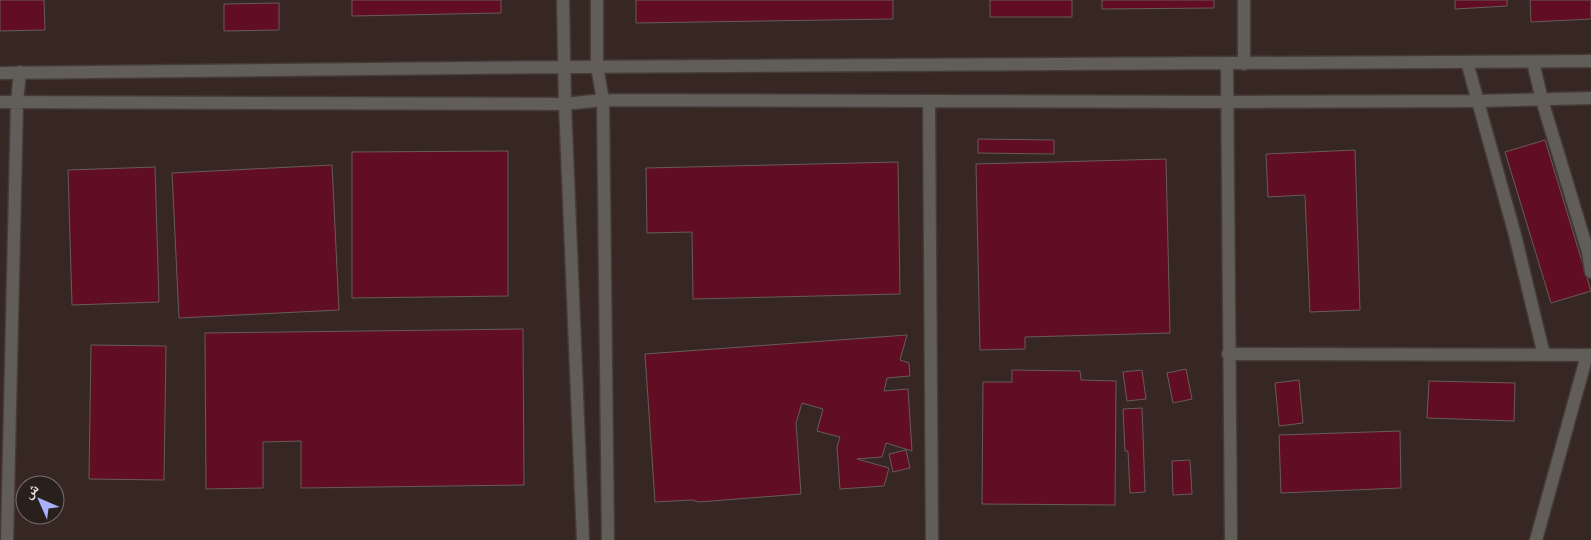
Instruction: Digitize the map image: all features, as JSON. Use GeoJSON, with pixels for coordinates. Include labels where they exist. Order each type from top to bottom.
{"type":"FeatureCollection","features":[{"type":"Feature","properties":{"kind":"street"},"geometry":{"type":"LineString","coordinates":[[564,0],[565,104],[583,540]]}},
{"type":"Feature","properties":{"kind":"street"},"geometry":{"type":"LineString","coordinates":[[597,0],[597,67],[603,100],[608,540]]}},
{"type":"Feature","properties":{"kind":"street"},"geometry":{"type":"LineString","coordinates":[[1244,0],[1244,64]]}},
{"type":"Feature","properties":{"kind":"street"},"geometry":{"type":"LineString","coordinates":[[0,73],[1591,61]]}},
{"type":"Feature","properties":{"kind":"street"},"geometry":{"type":"LineString","coordinates":[[1467,62],[1515,235],[1544,355]]}},
{"type":"Feature","properties":{"kind":"street"},"geometry":{"type":"LineString","coordinates":[[1533,62],[1542,100],[1588,252],[1591,272]]}},
{"type":"Feature","properties":{"kind":"street"},"geometry":{"type":"LineString","coordinates":[[1226,64],[1231,540]]}},
{"type":"Feature","properties":{"kind":"street"},"geometry":{"type":"LineString","coordinates":[[7,540],[17,102],[20,72]]}},
{"type":"Feature","properties":{"kind":"street"},"geometry":{"type":"LineString","coordinates":[[0,102],[565,104],[603,100],[1479,102],[1591,98]]}},
{"type":"Feature","properties":{"kind":"street"},"geometry":{"type":"LineString","coordinates":[[929,102],[932,540]]}},
{"type":"Feature","properties":{"kind":"street"},"geometry":{"type":"LineString","coordinates":[[1228,354],[1589,355],[1536,540]]}},
{"type":"Feature","properties":{"kind":"shaded area"},"geometry":{"type":"Polygon","coordinates":[[[0,0],[1591,0],[1591,540],[0,540],[0,0]]]}},
{"type":"Feature","properties":{"kind":"building"},"geometry":{"type":"Polygon","coordinates":[[[0,0],[44,0],[45,30],[0,31],[0,0]]]}},
{"type":"Feature","properties":{"kind":"building"},"geometry":{"type":"Polygon","coordinates":[[[352,0],[501,0],[501,13],[352,16],[352,0]]]}},
{"type":"Feature","properties":{"kind":"building"},"geometry":{"type":"Polygon","coordinates":[[[636,0],[893,0],[893,19],[636,23],[636,0]]]}},
{"type":"Feature","properties":{"kind":"building"},"geometry":{"type":"Polygon","coordinates":[[[990,0],[1072,0],[1072,17],[990,17],[990,0]]]}},
{"type":"Feature","properties":{"kind":"building"},"geometry":{"type":"Polygon","coordinates":[[[1102,0],[1214,0],[1214,8],[1102,9],[1102,0]]]}},
{"type":"Feature","properties":{"kind":"building"},"geometry":{"type":"Polygon","coordinates":[[[1455,0],[1507,0],[1507,6],[1455,9],[1455,0]]]}},
{"type":"Feature","properties":{"kind":"building"},"geometry":{"type":"Polygon","coordinates":[[[1530,0],[1591,0],[1591,19],[1531,22],[1530,0]]]}},
{"type":"Feature","properties":{"kind":"building"},"geometry":{"type":"Polygon","coordinates":[[[279,3],[279,30],[224,31],[224,4],[279,3]]]}},
{"type":"Feature","properties":{"kind":"building"},"geometry":{"type":"Polygon","coordinates":[[[978,139],[1054,140],[1054,154],[978,153],[978,139]]]}},
{"type":"Feature","properties":{"kind":"building"},"geometry":{"type":"Polygon","coordinates":[[[1545,140],[1591,291],[1551,303],[1505,152],[1545,140]]]}},
{"type":"Feature","properties":{"kind":"building"},"geometry":{"type":"Polygon","coordinates":[[[1355,150],[1360,310],[1310,312],[1305,195],[1268,197],[1266,154],[1355,150]]]}},
{"type":"Feature","properties":{"kind":"building"},"geometry":{"type":"Polygon","coordinates":[[[508,151],[508,296],[352,298],[352,152],[508,151]]]}},
{"type":"Feature","properties":{"kind":"building"},"geometry":{"type":"Polygon","coordinates":[[[1166,159],[1170,333],[1025,337],[1025,349],[980,350],[976,164],[1166,159]]]}},
{"type":"Feature","properties":{"kind":"building"},"geometry":{"type":"Polygon","coordinates":[[[898,162],[900,294],[693,299],[692,232],[647,233],[646,168],[898,162]]]}},
{"type":"Feature","properties":{"kind":"building"},"geometry":{"type":"Polygon","coordinates":[[[332,165],[339,310],[179,318],[172,173],[332,165]]]}},
{"type":"Feature","properties":{"kind":"building"},"geometry":{"type":"Polygon","coordinates":[[[155,167],[159,302],[72,305],[68,170],[155,167]]]}},
{"type":"Feature","properties":{"kind":"building"},"geometry":{"type":"Polygon","coordinates":[[[523,329],[524,485],[301,488],[301,441],[263,442],[263,488],[206,489],[205,333],[523,329]]]}},
{"type":"Feature","properties":{"kind":"building"},"geometry":{"type":"Polygon","coordinates":[[[907,335],[900,360],[909,363],[910,376],[887,378],[884,391],[908,389],[912,451],[886,443],[882,457],[857,459],[889,468],[884,486],[840,489],[837,447],[840,437],[817,431],[823,409],[802,403],[796,423],[801,494],[699,502],[692,500],[655,502],[645,354],[907,335]]]}},
{"type":"Feature","properties":{"kind":"building"},"geometry":{"type":"Polygon","coordinates":[[[91,345],[166,346],[164,480],[89,479],[91,345]]]}},
{"type":"Feature","properties":{"kind":"building"},"geometry":{"type":"Polygon","coordinates":[[[1186,369],[1192,399],[1173,403],[1167,373],[1186,369]]]}},
{"type":"Feature","properties":{"kind":"building"},"geometry":{"type":"Polygon","coordinates":[[[1012,370],[1080,371],[1081,380],[1116,381],[1115,505],[982,504],[983,382],[1012,382],[1012,370]]]}},
{"type":"Feature","properties":{"kind":"building"},"geometry":{"type":"Polygon","coordinates":[[[1142,370],[1146,399],[1127,401],[1123,372],[1142,370]]]}},
{"type":"Feature","properties":{"kind":"building"},"geometry":{"type":"Polygon","coordinates":[[[1299,380],[1303,423],[1279,426],[1275,383],[1299,380]]]}},
{"type":"Feature","properties":{"kind":"building"},"geometry":{"type":"Polygon","coordinates":[[[1429,381],[1515,383],[1514,421],[1427,418],[1429,381]]]}},
{"type":"Feature","properties":{"kind":"building"},"geometry":{"type":"Polygon","coordinates":[[[1142,408],[1145,492],[1130,493],[1123,409],[1142,408]]]}},
{"type":"Feature","properties":{"kind":"building"},"geometry":{"type":"Polygon","coordinates":[[[1400,431],[1401,488],[1281,493],[1279,435],[1400,431]]]}},
{"type":"Feature","properties":{"kind":"building"},"geometry":{"type":"Polygon","coordinates":[[[906,450],[910,468],[893,472],[889,454],[906,450]]]}},
{"type":"Feature","properties":{"kind":"building"},"geometry":{"type":"Polygon","coordinates":[[[1190,460],[1192,494],[1173,495],[1172,461],[1190,460]]]}}]}
